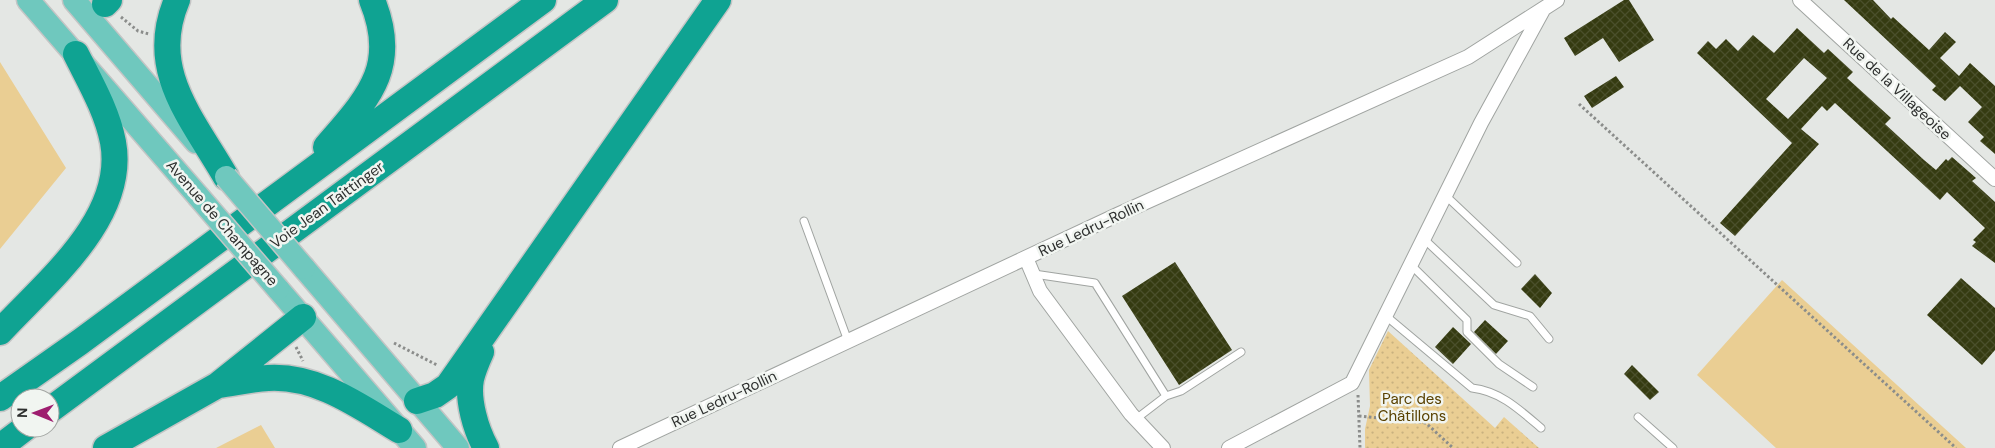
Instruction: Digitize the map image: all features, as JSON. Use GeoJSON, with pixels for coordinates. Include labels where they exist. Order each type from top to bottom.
{"type":"FeatureCollection","features":[{"type":"Feature","properties":{"kind":"highway"},"geometry":{"type":"LineString","coordinates":[[177,0],[169,20],[166,40],[168,66],[173,86],[226,177]]}},
{"type":"Feature","properties":{"kind":"highway"},"geometry":{"type":"LineString","coordinates":[[298,181],[360,108],[372,89],[379,70],[382,50],[381,32],[372,0]]}},
{"type":"Feature","properties":{"kind":"highway"},"geometry":{"type":"LineString","coordinates":[[0,398],[80,342],[543,0]]}},
{"type":"Feature","properties":{"kind":"highway","name":"Voie Jean Taittinger"},"geometry":{"type":"LineString","coordinates":[[60,403],[604,0]]}},
{"type":"Feature","properties":{"kind":"highway"},"geometry":{"type":"LineString","coordinates":[[417,401],[435,395],[448,386],[718,0]]}},
{"type":"Feature","properties":{"kind":"highway"},"geometry":{"type":"LineString","coordinates":[[0,332],[84,242],[103,210],[113,170],[113,143],[105,114],[76,54]]}},
{"type":"Feature","properties":{"kind":"highway"},"geometry":{"type":"LineString","coordinates":[[106,448],[218,385],[303,317]]}},
{"type":"Feature","properties":{"kind":"highway"},"geometry":{"type":"LineString","coordinates":[[486,448],[478,434],[472,405],[470,380],[490,326]]}},
{"type":"Feature","properties":{"kind":"highway"},"geometry":{"type":"LineString","coordinates":[[218,385],[269,378],[316,386],[337,392],[407,439]]}},
{"type":"Feature","properties":{"kind":"highway"},"geometry":{"type":"LineString","coordinates":[[0,447],[12,438]]}},
{"type":"Feature","properties":{"kind":"main road","name":"Avenue de Champagne"},"geometry":{"type":"LineString","coordinates":[[28,0],[407,439]]}},
{"type":"Feature","properties":{"kind":"main road"},"geometry":{"type":"LineString","coordinates":[[74,0],[102,8],[226,177],[458,448]]}},
{"type":"Feature","properties":{"kind":"main road"},"geometry":{"type":"LineString","coordinates":[[76,54],[102,8]]}},
{"type":"Feature","properties":{"kind":"main road"},"geometry":{"type":"LineString","coordinates":[[303,317],[328,296]]}},
{"type":"Feature","properties":{"kind":"main road"},"geometry":{"type":"LineString","coordinates":[[380,407],[417,401]]}},
{"type":"Feature","properties":{"kind":"street","name":"Rue Ledru-Rollin"},"geometry":{"type":"LineString","coordinates":[[620,448],[1026,258],[1468,57],[1557,0]]}},
{"type":"Feature","properties":{"kind":"street","name":"Rue de la Villageoise"},"geometry":{"type":"LineString","coordinates":[[1800,0],[1995,179]]}},
{"type":"Feature","properties":{"kind":"street"},"geometry":{"type":"LineString","coordinates":[[1229,448],[1352,384],[1480,122],[1544,9]]}},
{"type":"Feature","properties":{"kind":"street"},"geometry":{"type":"LineString","coordinates":[[1026,258],[1040,291],[1136,419],[1163,448]]}},
{"type":"Feature","properties":{"kind":"lane"},"geometry":{"type":"LineString","coordinates":[[1445,195],[1517,263]]}},
{"type":"Feature","properties":{"kind":"lane"},"geometry":{"type":"LineString","coordinates":[[804,222],[848,341]]}},
{"type":"Feature","properties":{"kind":"lane"},"geometry":{"type":"LineString","coordinates":[[1424,239],[1494,305],[1530,316],[1549,339]]}},
{"type":"Feature","properties":{"kind":"lane"},"geometry":{"type":"LineString","coordinates":[[1411,265],[1467,320],[1467,332],[1500,364],[1533,387]]}},
{"type":"Feature","properties":{"kind":"lane"},"geometry":{"type":"LineString","coordinates":[[1034,274],[1095,283],[1166,396]]}},
{"type":"Feature","properties":{"kind":"lane"},"geometry":{"type":"LineString","coordinates":[[1386,316],[1472,388],[1485,390],[1512,404],[1541,428]]}},
{"type":"Feature","properties":{"kind":"lane"},"geometry":{"type":"LineString","coordinates":[[1136,419],[1166,396],[1181,391],[1241,352]]}},
{"type":"Feature","properties":{"kind":"lane"},"geometry":{"type":"LineString","coordinates":[[1638,417],[1672,448]]}},
{"type":"Feature","properties":{"kind":"path"},"geometry":{"type":"LineString","coordinates":[[1579,104],[1956,448]]}},
{"type":"Feature","properties":{"kind":"path"},"geometry":{"type":"LineString","coordinates":[[1352,384],[1358,395],[1360,448]]}},
{"type":"Feature","properties":{"kind":"path"},"geometry":{"type":"LineString","coordinates":[[1359,416],[1426,423],[1453,448]]}},
{"type":"Feature","properties":{"kind":"green space"},"geometry":{"type":"Polygon","coordinates":[[[0,62],[66,168],[0,249],[0,62]]]}},
{"type":"Feature","properties":{"kind":"green space"},"geometry":{"type":"Polygon","coordinates":[[[1782,280],[1966,448],[1776,448],[1697,375],[1782,280]]]}},
{"type":"Feature","properties":{"kind":"green space","name":"Parc des Châtillons"},"geometry":{"type":"Polygon","coordinates":[[[1388,331],[1495,428],[1504,417],[1539,448],[1365,448],[1365,429],[1370,406],[1369,370],[1388,331]]]}},
{"type":"Feature","properties":{"kind":"green space"},"geometry":{"type":"Polygon","coordinates":[[[261,425],[275,448],[216,448],[261,425]]]}},
{"type":"Feature","properties":{"kind":"building"},"geometry":{"type":"Polygon","coordinates":[[[1624,0],[1629,0],[1654,40],[1619,62],[1603,38],[1575,56],[1564,38],[1624,0]]]}},
{"type":"Feature","properties":{"kind":"building"},"geometry":{"type":"Polygon","coordinates":[[[1844,0],[1873,0],[1891,19],[1893,17],[1929,50],[1945,32],[1956,42],[1940,58],[1959,76],[1970,63],[1995,86],[1995,154],[1980,141],[1984,137],[1968,122],[1982,107],[1960,86],[1945,101],[1932,90],[1936,86],[1844,0]]]}},
{"type":"Feature","properties":{"kind":"building"},"geometry":{"type":"Polygon","coordinates":[[[1797,28],[1824,53],[1828,49],[1853,72],[1847,78],[1891,118],[1885,124],[1924,160],[1936,170],[1946,159],[1948,161],[1952,157],[1976,178],[1972,181],[1995,202],[1995,263],[1972,246],[1976,242],[1973,240],[1985,228],[1947,192],[1940,200],[1835,103],[1827,111],[1822,106],[1801,129],[1819,144],[1735,236],[1720,223],[1792,143],[1697,53],[1708,41],[1716,49],[1726,39],[1738,51],[1753,35],[1774,53],[1797,28]],[[1804,58],[1766,99],[1788,119],[1827,78],[1804,58]]]}},
{"type":"Feature","properties":{"kind":"building"},"geometry":{"type":"Polygon","coordinates":[[[1616,76],[1624,87],[1592,108],[1584,96],[1616,76]]]}},
{"type":"Feature","properties":{"kind":"building"},"geometry":{"type":"Polygon","coordinates":[[[1175,262],[1232,350],[1179,385],[1122,296],[1175,262]]]}},
{"type":"Feature","properties":{"kind":"building"},"geometry":{"type":"Polygon","coordinates":[[[1535,274],[1552,293],[1540,308],[1521,289],[1535,274]]]}},
{"type":"Feature","properties":{"kind":"building"},"geometry":{"type":"Polygon","coordinates":[[[1961,278],[1995,308],[1995,350],[1982,365],[1927,315],[1961,278]]]}},
{"type":"Feature","properties":{"kind":"building"},"geometry":{"type":"Polygon","coordinates":[[[1485,320],[1508,341],[1496,354],[1474,332],[1485,320]]]}},
{"type":"Feature","properties":{"kind":"building"},"geometry":{"type":"Polygon","coordinates":[[[1453,327],[1471,344],[1453,364],[1435,347],[1453,327]]]}},
{"type":"Feature","properties":{"kind":"building"},"geometry":{"type":"Polygon","coordinates":[[[1632,365],[1659,392],[1650,400],[1624,374],[1632,365]]]}}]}
